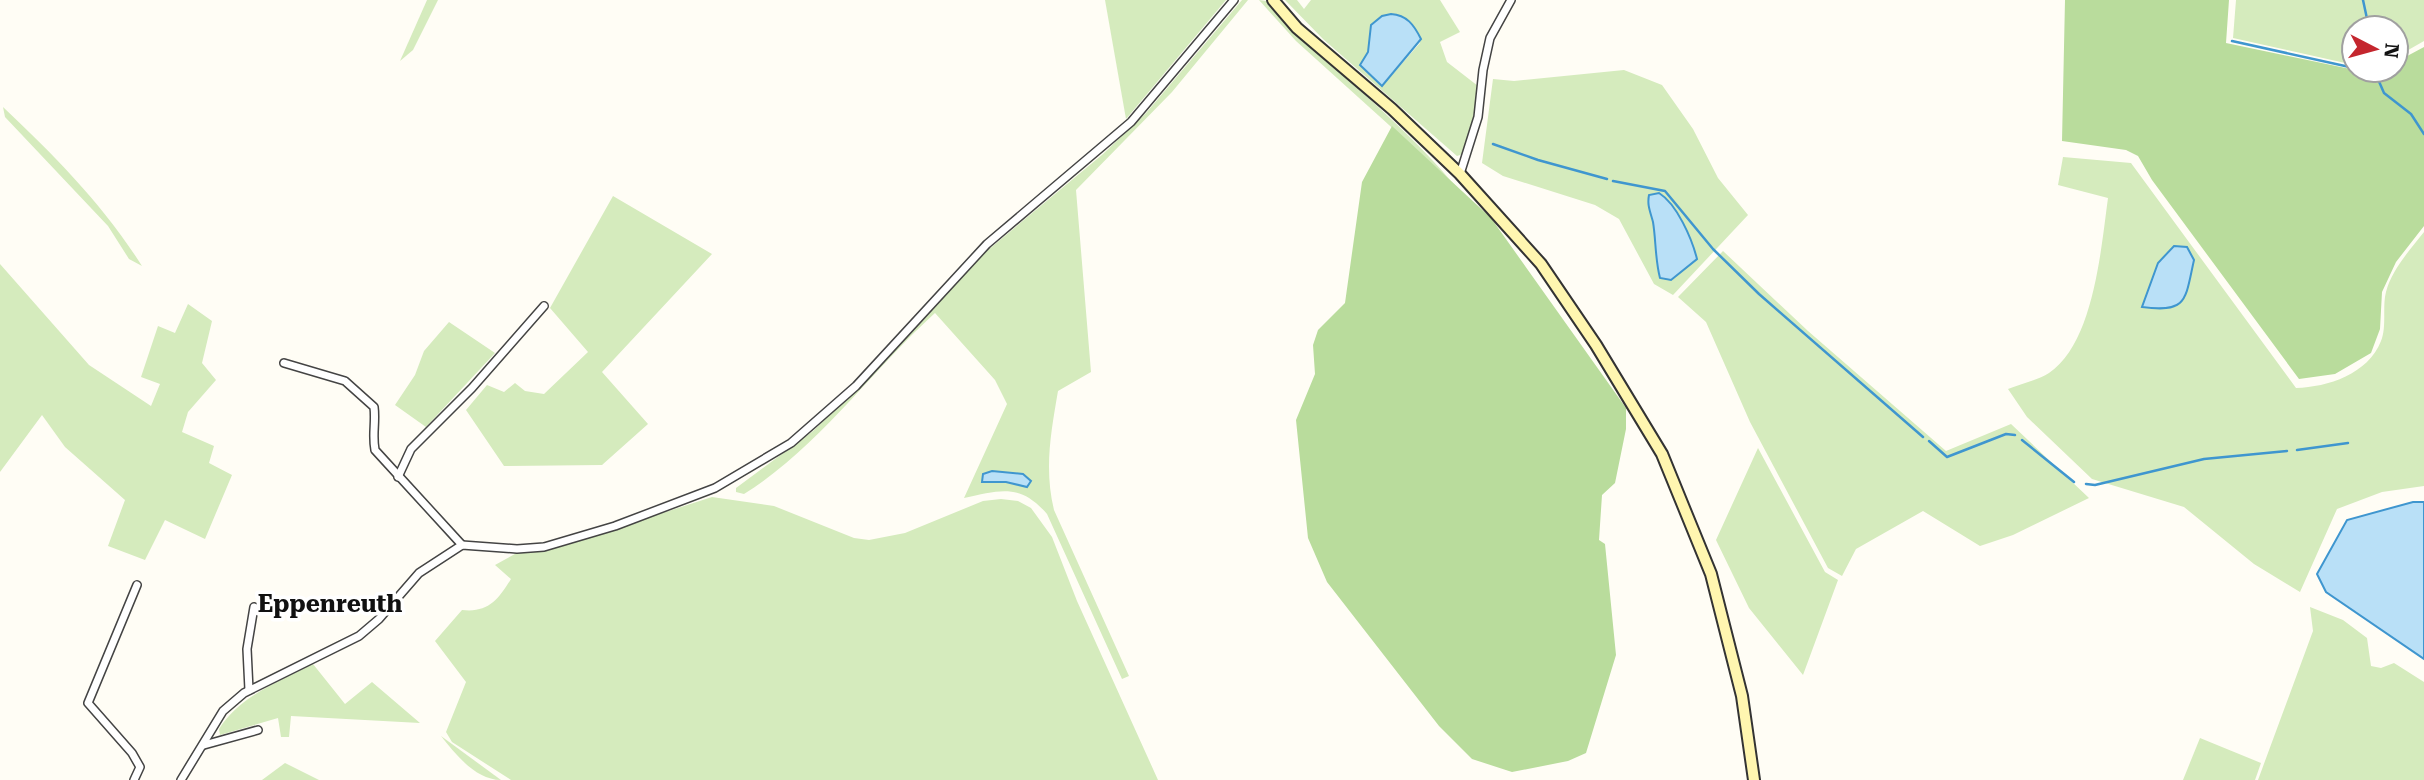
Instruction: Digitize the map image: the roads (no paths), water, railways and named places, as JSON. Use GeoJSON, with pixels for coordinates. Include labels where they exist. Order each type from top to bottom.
{"type":"FeatureCollection","features":[{"type":"Feature","properties":{"kind":"main road"},"geometry":{"type":"LineString","coordinates":[[1273,0],[1297,28],[1392,109],[1460,174],[1541,264],[1596,345],[1662,454],[1711,574],[1742,695],[1754,780]]}},
{"type":"Feature","properties":{"kind":"street"},"geometry":{"type":"LineString","coordinates":[[181,780],[223,711],[250,690],[359,636],[379,619],[419,573],[462,545],[517,549],[544,547],[615,526],[715,488],[791,443],[856,386],[962,268],[1131,122],[1234,0]]}},
{"type":"Feature","properties":{"kind":"street"},"geometry":{"type":"LineString","coordinates":[[1460,174],[1478,117],[1483,70],[1490,38],[1511,0]]}},
{"type":"Feature","properties":{"kind":"street"},"geometry":{"type":"LineString","coordinates":[[398,477],[411,449],[472,388],[544,306]]}},
{"type":"Feature","properties":{"kind":"street"},"geometry":{"type":"LineString","coordinates":[[284,363],[345,381],[374,407],[376,422],[372,437],[375,450],[462,545]]}},
{"type":"Feature","properties":{"kind":"street"},"geometry":{"type":"LineString","coordinates":[[134,780],[139,767],[132,753],[88,703],[137,586]]}},
{"type":"Feature","properties":{"kind":"street"},"geometry":{"type":"LineString","coordinates":[[250,690],[247,649],[254,607]]}},
{"type":"Feature","properties":{"kind":"street"},"geometry":{"type":"LineString","coordinates":[[203,746],[258,730]]}},
{"type":"Feature","properties":{"kind":"water"},"geometry":{"type":"Polygon","coordinates":[[[1382,16],[1401,16],[1409,22],[1421,39],[1382,86],[1360,65],[1368,52],[1371,25],[1382,16]]]}},
{"type":"Feature","properties":{"kind":"water"},"geometry":{"type":"Polygon","coordinates":[[[1659,193],[1678,213],[1697,259],[1671,280],[1660,278],[1657,264],[1649,195],[1659,193]]]}},
{"type":"Feature","properties":{"kind":"water"},"geometry":{"type":"Polygon","coordinates":[[[2174,246],[2187,247],[2194,260],[2186,294],[2182,301],[2168,308],[2142,307],[2158,263],[2174,246]]]}},
{"type":"Feature","properties":{"kind":"water"},"geometry":{"type":"Polygon","coordinates":[[[992,471],[1023,474],[1031,481],[1027,487],[1006,482],[982,482],[983,474],[992,471]]]}},
{"type":"Feature","properties":{"kind":"water"},"geometry":{"type":"Polygon","coordinates":[[[2413,502],[2424,502],[2424,659],[2326,592],[2317,574],[2347,520],[2413,502]]]}},
{"type":"Feature","properties":{"kind":"waterway"},"geometry":{"type":"LineString","coordinates":[[2363,0],[2366,14]]}},
{"type":"Feature","properties":{"kind":"waterway"},"geometry":{"type":"LineString","coordinates":[[2232,41],[2340,65]]}},
{"type":"Feature","properties":{"kind":"waterway"},"geometry":{"type":"LineString","coordinates":[[2380,84],[2384,93],[2411,114],[2424,134]]}},
{"type":"Feature","properties":{"kind":"waterway"},"geometry":{"type":"LineString","coordinates":[[1493,144],[1607,179]]}},
{"type":"Feature","properties":{"kind":"waterway"},"geometry":{"type":"LineString","coordinates":[[1613,181],[1665,191],[1713,249],[1759,294],[1923,437]]}},
{"type":"Feature","properties":{"kind":"waterway"},"geometry":{"type":"LineString","coordinates":[[1929,441],[1947,457],[2006,434],[2015,435]]}},
{"type":"Feature","properties":{"kind":"waterway"},"geometry":{"type":"LineString","coordinates":[[2022,440],[2074,482]]}},
{"type":"Feature","properties":{"kind":"waterway"},"geometry":{"type":"LineString","coordinates":[[2297,450],[2348,443]]}},
{"type":"Feature","properties":{"kind":"waterway"},"geometry":{"type":"LineString","coordinates":[[2086,484],[2095,485],[2204,459],[2287,451]]}},
{"type":"Feature","properties":{"kind":"district","name":"Eppenreuth"},"geometry":{"type":"Point","coordinates":[330,604]}}]}
